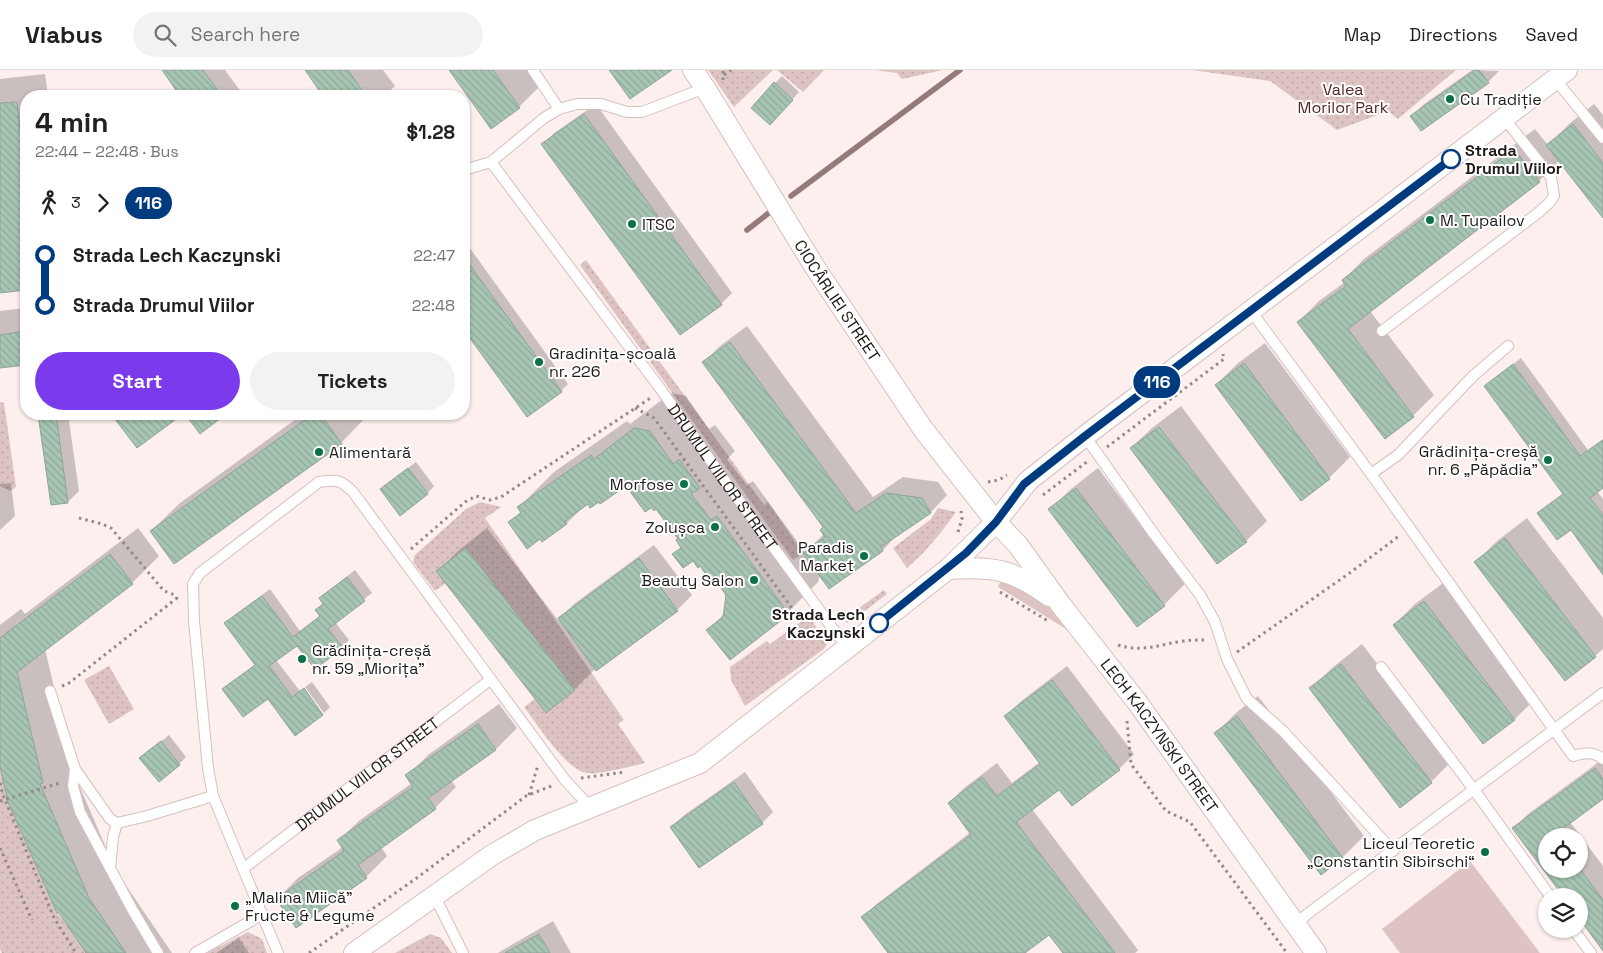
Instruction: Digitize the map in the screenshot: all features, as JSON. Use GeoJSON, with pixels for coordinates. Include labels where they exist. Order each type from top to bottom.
{"type":"FeatureCollection","features":[{"type":"Feature","properties":{"kind":"street","name":"CIOCÂRLIEI STREET"},"geometry":{"type":"LineString","coordinates":[[693,70],[816,269],[918,421],[996,522]]}},
{"type":"Feature","properties":{"kind":"street"},"geometry":{"type":"LineString","coordinates":[[354,953],[492,856],[535,830],[700,763],[948,569],[996,522],[1024,484],[1561,75]]}},
{"type":"Feature","properties":{"kind":"street","name":"LECH KACZYNSKI STREET"},"geometry":{"type":"LineString","coordinates":[[996,522],[1018,546],[1060,605],[1137,702],[1316,953]]}},
{"type":"Feature","properties":{"kind":"street"},"geometry":{"type":"LineString","coordinates":[[948,569],[971,567],[997,569],[1015,575],[1033,585],[1060,605]]}},
{"type":"Feature","properties":{"kind":"lane"},"geometry":{"type":"LineString","coordinates":[[533,70],[559,109]]}},
{"type":"Feature","properties":{"kind":"lane"},"geometry":{"type":"LineString","coordinates":[[1561,75],[1603,138]]}},
{"type":"Feature","properties":{"kind":"lane"},"geometry":{"type":"LineString","coordinates":[[470,168],[491,162],[544,118],[559,109],[577,104],[602,104],[627,112],[642,112],[705,88]]}},
{"type":"Feature","properties":{"kind":"lane"},"geometry":{"type":"LineString","coordinates":[[1382,331],[1538,213],[1554,196],[1554,186],[1551,178],[1504,118]]}},
{"type":"Feature","properties":{"kind":"lane","name":"DRUMUL VIILOR STREET"},"geometry":{"type":"LineString","coordinates":[[491,162],[662,391],[839,637],[849,647]]}},
{"type":"Feature","properties":{"kind":"lane"},"geometry":{"type":"LineString","coordinates":[[1251,311],[1371,474],[1573,756],[1587,752],[1598,755],[1603,759]]}},
{"type":"Feature","properties":{"kind":"lane"},"geometry":{"type":"LineString","coordinates":[[1371,474],[1398,455],[1473,376],[1508,346]]}},
{"type":"Feature","properties":{"kind":"lane"},"geometry":{"type":"LineString","coordinates":[[1085,436],[1154,534],[1200,595],[1215,622],[1227,659],[1247,699],[1283,731],[1393,851]]}},
{"type":"Feature","properties":{"kind":"lane"},"geometry":{"type":"LineString","coordinates":[[278,953],[213,796],[208,768],[194,621],[193,584],[200,573],[319,482],[335,480],[345,484],[353,492],[565,780],[590,807]]}},
{"type":"Feature","properties":{"kind":"lane"},"geometry":{"type":"LineString","coordinates":[[1381,667],[1544,888]]}},
{"type":"Feature","properties":{"kind":"lane","name":"DRUMUL VIILOR STREET"},"geometry":{"type":"LineString","coordinates":[[244,868],[490,680]]}},
{"type":"Feature","properties":{"kind":"lane"},"geometry":{"type":"LineString","coordinates":[[50,691],[74,773],[74,786],[80,812],[132,910],[158,953]]}},
{"type":"Feature","properties":{"kind":"lane"},"geometry":{"type":"LineString","coordinates":[[1296,926],[1306,915],[1603,693]]}},
{"type":"Feature","properties":{"kind":"lane"},"geometry":{"type":"LineString","coordinates":[[74,773],[110,819],[117,823],[213,796]]}},
{"type":"Feature","properties":{"kind":"lane"},"geometry":{"type":"LineString","coordinates":[[110,868],[113,837],[117,823]]}},
{"type":"Feature","properties":{"kind":"lane"},"geometry":{"type":"LineString","coordinates":[[435,897],[463,953]]}},
{"type":"Feature","properties":{"kind":"lane"},"geometry":{"type":"LineString","coordinates":[[195,953],[262,914]]}},
{"type":"Feature","properties":{"kind":"lane"},"geometry":{"type":"LineString","coordinates":[[1579,938],[1590,953]]}},
{"type":"Feature","properties":{"kind":"path"},"geometry":{"type":"LineString","coordinates":[[723,76],[731,70]]}},
{"type":"Feature","properties":{"kind":"path"},"geometry":{"type":"LineString","coordinates":[[1036,501],[1224,359],[1223,352]]}},
{"type":"Feature","properties":{"kind":"path"},"geometry":{"type":"LineString","coordinates":[[401,558],[465,502],[476,496],[490,500],[501,497],[662,391]]}},
{"type":"Feature","properties":{"kind":"path"},"geometry":{"type":"LineString","coordinates":[[635,408],[654,418],[794,611],[799,615],[810,613]]}},
{"type":"Feature","properties":{"kind":"path"},"geometry":{"type":"LineString","coordinates":[[986,481],[999,480],[1010,473]]}},
{"type":"Feature","properties":{"kind":"path"},"geometry":{"type":"LineString","coordinates":[[952,540],[958,532],[962,519],[961,511]]}},
{"type":"Feature","properties":{"kind":"path"},"geometry":{"type":"LineString","coordinates":[[80,518],[111,528],[164,591],[173,594],[177,598],[184,612],[194,621]]}},
{"type":"Feature","properties":{"kind":"path"},"geometry":{"type":"LineString","coordinates":[[1227,659],[1351,572],[1409,528]]}},
{"type":"Feature","properties":{"kind":"path"},"geometry":{"type":"LineString","coordinates":[[993,588],[1052,623]]}},
{"type":"Feature","properties":{"kind":"path"},"geometry":{"type":"LineString","coordinates":[[50,691],[69,683],[177,598]]}},
{"type":"Feature","properties":{"kind":"path"},"geometry":{"type":"LineString","coordinates":[[1112,646],[1149,649],[1183,641],[1221,640]]}},
{"type":"Feature","properties":{"kind":"path"},"geometry":{"type":"LineString","coordinates":[[1126,717],[1131,764],[1166,811],[1190,822],[1287,953]]}},
{"type":"Feature","properties":{"kind":"path"},"geometry":{"type":"LineString","coordinates":[[309,953],[414,880],[526,796],[565,780],[631,771]]}},
{"type":"Feature","properties":{"kind":"path"},"geometry":{"type":"LineString","coordinates":[[0,801],[50,786],[74,773]]}},
{"type":"Feature","properties":{"kind":"path"},"geometry":{"type":"LineString","coordinates":[[0,783],[5,800],[54,918],[76,953]]}},
{"type":"Feature","properties":{"kind":"path"},"geometry":{"type":"LineString","coordinates":[[0,848],[32,920]]}},
{"type":"Feature","properties":{"kind":"green space"},"geometry":{"type":"Polygon","coordinates":[[[708,70],[773,70],[734,107],[708,70]]]}},
{"type":"Feature","properties":{"kind":"green space"},"geometry":{"type":"Polygon","coordinates":[[[777,70],[824,70],[803,92],[777,70]]]}},
{"type":"Feature","properties":{"kind":"green space"},"geometry":{"type":"Polygon","coordinates":[[[875,70],[943,70],[902,79],[897,73],[875,70]]]}},
{"type":"Feature","properties":{"kind":"green space","name":"Valea Morilor Park"},"geometry":{"type":"Polygon","coordinates":[[[1192,70],[1456,70],[1398,119],[1388,111],[1337,130],[1270,81],[1192,70]]]}},
{"type":"Feature","properties":{"kind":"green space"},"geometry":{"type":"Polygon","coordinates":[[[586,260],[764,505],[768,502],[803,553],[793,560],[580,265],[586,260]]]}},
{"type":"Feature","properties":{"kind":"green space"},"geometry":{"type":"Polygon","coordinates":[[[0,402],[4,403],[16,487],[10,491],[0,486],[0,402]]]}},
{"type":"Feature","properties":{"kind":"green space"},"geometry":{"type":"Polygon","coordinates":[[[480,502],[501,507],[485,518],[624,720],[618,724],[645,763],[599,773],[587,773],[571,764],[553,746],[524,707],[535,699],[546,713],[575,690],[466,549],[446,583],[435,591],[413,562],[415,555],[466,509],[480,502]]]}},
{"type":"Feature","properties":{"kind":"green space"},"geometry":{"type":"Polygon","coordinates":[[[938,508],[956,512],[933,542],[907,568],[893,548],[931,519],[938,508]]]}},
{"type":"Feature","properties":{"kind":"green space"},"geometry":{"type":"Polygon","coordinates":[[[1002,578],[1014,581],[1056,611],[1068,626],[1066,629],[998,587],[1002,578]]]}},
{"type":"Feature","properties":{"kind":"green space"},"geometry":{"type":"Polygon","coordinates":[[[884,590],[887,594],[853,620],[847,623],[839,614],[844,610],[848,616],[884,590]]]}},
{"type":"Feature","properties":{"kind":"green space"},"geometry":{"type":"Polygon","coordinates":[[[809,616],[827,644],[824,649],[745,706],[731,680],[730,667],[767,641],[770,644],[809,616]]]}},
{"type":"Feature","properties":{"kind":"green space"},"geometry":{"type":"Polygon","coordinates":[[[109,666],[134,709],[109,724],[84,680],[109,666]]]}},
{"type":"Feature","properties":{"kind":"green space"},"geometry":{"type":"Polygon","coordinates":[[[0,766],[11,809],[57,913],[86,953],[2,953],[0,949],[0,766]]]}},
{"type":"Feature","properties":{"kind":"green space"},"geometry":{"type":"Polygon","coordinates":[[[1470,861],[1540,953],[1400,953],[1382,929],[1470,861]]]}},
{"type":"Feature","properties":{"kind":"green space"},"geometry":{"type":"Polygon","coordinates":[[[248,932],[262,939],[267,953],[207,953],[248,932]]]}},
{"type":"Feature","properties":{"kind":"green space"},"geometry":{"type":"Polygon","coordinates":[[[430,934],[441,938],[452,953],[395,953],[430,934]]]}},
{"type":"Feature","properties":{"kind":"building"},"geometry":{"type":"Polygon","coordinates":[[[162,70],[203,70],[218,90],[176,90],[162,70]]]}},
{"type":"Feature","properties":{"kind":"building"},"geometry":{"type":"Polygon","coordinates":[[[305,70],[348,70],[362,90],[319,90],[305,70]]]}},
{"type":"Feature","properties":{"kind":"building"},"geometry":{"type":"Polygon","coordinates":[[[449,70],[493,70],[520,108],[491,129],[470,100],[470,90],[463,90],[449,70]]]}},
{"type":"Feature","properties":{"kind":"building"},"geometry":{"type":"Polygon","coordinates":[[[609,70],[672,70],[630,99],[609,70]]]}},
{"type":"Feature","properties":{"kind":"building","name":"Cu Tradiție"},"geometry":{"type":"Polygon","coordinates":[[[1475,70],[1479,70],[1489,83],[1421,131],[1410,116],[1475,70]]]}},
{"type":"Feature","properties":{"kind":"building"},"geometry":{"type":"Polygon","coordinates":[[[774,82],[793,100],[770,125],[751,108],[774,82]]]}},
{"type":"Feature","properties":{"kind":"building"},"geometry":{"type":"Polygon","coordinates":[[[17,102],[20,129],[20,291],[0,293],[0,103],[17,102]]]}},
{"type":"Feature","properties":{"kind":"building","name":"ITSC"},"geometry":{"type":"Polygon","coordinates":[[[584,114],[722,305],[680,335],[541,144],[584,114]]]}},
{"type":"Feature","properties":{"kind":"building"},"geometry":{"type":"Polygon","coordinates":[[[1573,124],[1603,163],[1603,218],[1546,145],[1573,124]]]}},
{"type":"Feature","properties":{"kind":"building"},"geometry":{"type":"Polygon","coordinates":[[[1514,149],[1540,182],[1348,329],[1414,417],[1385,439],[1297,322],[1346,286],[1342,280],[1514,149]]]}},
{"type":"Feature","properties":{"kind":"building"},"geometry":{"type":"Polygon","coordinates":[[[470,265],[562,392],[527,417],[470,338],[470,265]]]}},
{"type":"Feature","properties":{"kind":"building"},"geometry":{"type":"Polygon","coordinates":[[[20,332],[20,366],[0,368],[0,335],[20,332]]]}},
{"type":"Feature","properties":{"kind":"building"},"geometry":{"type":"Polygon","coordinates":[[[730,342],[856,513],[886,493],[922,498],[931,513],[881,547],[883,551],[829,589],[803,553],[825,537],[820,530],[823,527],[702,362],[730,342]]]}},
{"type":"Feature","properties":{"kind":"building"},"geometry":{"type":"Polygon","coordinates":[[[1244,363],[1330,479],[1301,501],[1215,385],[1244,363]]]}},
{"type":"Feature","properties":{"kind":"building"},"geometry":{"type":"Polygon","coordinates":[[[1513,364],[1580,456],[1603,440],[1603,488],[1590,498],[1603,515],[1603,575],[1571,530],[1557,540],[1537,513],[1563,494],[1484,386],[1513,364]]]}},
{"type":"Feature","properties":{"kind":"building"},"geometry":{"type":"Polygon","coordinates":[[[39,420],[57,420],[68,503],[51,505],[39,420]]]}},
{"type":"Feature","properties":{"kind":"building"},"geometry":{"type":"Polygon","coordinates":[[[116,420],[175,420],[137,448],[116,420]]]}},
{"type":"Feature","properties":{"kind":"building"},"geometry":{"type":"Polygon","coordinates":[[[190,420],[218,420],[200,434],[190,420]]]}},
{"type":"Feature","properties":{"kind":"building"},"geometry":{"type":"Polygon","coordinates":[[[305,420],[324,420],[342,444],[174,564],[150,531],[305,420]]]}},
{"type":"Feature","properties":{"kind":"building"},"geometry":{"type":"Polygon","coordinates":[[[1159,427],[1247,542],[1217,564],[1130,448],[1159,427]]]}},
{"type":"Feature","properties":{"kind":"building"},"geometry":{"type":"Polygon","coordinates":[[[634,428],[650,431],[673,464],[679,459],[700,488],[691,494],[711,520],[717,516],[783,606],[783,619],[730,660],[706,630],[723,617],[726,595],[714,578],[709,579],[700,566],[698,568],[693,561],[683,568],[672,554],[681,548],[676,540],[678,539],[656,509],[654,511],[651,508],[645,512],[626,486],[600,504],[599,502],[590,508],[588,504],[565,521],[567,524],[542,542],[540,539],[527,549],[508,522],[521,513],[517,507],[591,455],[594,459],[634,428]]]}},
{"type":"Feature","properties":{"kind":"building"},"geometry":{"type":"Polygon","coordinates":[[[408,468],[428,494],[400,516],[380,489],[408,468]]]}},
{"type":"Feature","properties":{"kind":"building"},"geometry":{"type":"Polygon","coordinates":[[[1076,488],[1165,606],[1137,627],[1048,509],[1076,488]]]}},
{"type":"Feature","properties":{"kind":"building"},"geometry":{"type":"Polygon","coordinates":[[[1505,538],[1596,657],[1565,681],[1474,562],[1505,538]]]}},
{"type":"Feature","properties":{"kind":"building"},"geometry":{"type":"Polygon","coordinates":[[[466,548],[575,690],[546,713],[436,571],[466,548]]]}},
{"type":"Feature","properties":{"kind":"building"},"geometry":{"type":"Polygon","coordinates":[[[110,554],[133,584],[17,672],[43,783],[40,784],[89,898],[126,953],[86,953],[59,913],[57,913],[8,802],[0,766],[0,638],[110,554]]]}},
{"type":"Feature","properties":{"kind":"building"},"geometry":{"type":"Polygon","coordinates":[[[639,558],[678,611],[596,671],[558,618],[639,558]]]}},
{"type":"Feature","properties":{"kind":"building"},"geometry":{"type":"Polygon","coordinates":[[[347,577],[365,601],[328,629],[343,648],[315,669],[297,646],[269,666],[292,697],[304,688],[323,715],[295,736],[268,699],[243,717],[222,689],[255,665],[224,623],[262,596],[293,637],[320,616],[315,610],[323,604],[319,598],[347,577]]]}},
{"type":"Feature","properties":{"kind":"building"},"geometry":{"type":"Polygon","coordinates":[[[1424,601],[1515,720],[1483,744],[1393,625],[1424,601]]]}},
{"type":"Feature","properties":{"kind":"building"},"geometry":{"type":"Polygon","coordinates":[[[1341,664],[1432,783],[1400,808],[1309,688],[1341,664]]]}},
{"type":"Feature","properties":{"kind":"building"},"geometry":{"type":"Polygon","coordinates":[[[1052,680],[1120,770],[1072,806],[1059,790],[1016,822],[1115,953],[1063,953],[1049,935],[1025,953],[888,953],[861,917],[971,835],[948,803],[982,777],[997,796],[1040,764],[1004,716],[1052,680]]]}},
{"type":"Feature","properties":{"kind":"building"},"geometry":{"type":"Polygon","coordinates":[[[1237,716],[1343,858],[1321,875],[1214,733],[1237,716]]]}},
{"type":"Feature","properties":{"kind":"building"},"geometry":{"type":"Polygon","coordinates":[[[478,724],[496,750],[428,798],[436,809],[358,865],[367,878],[296,928],[276,899],[344,851],[337,840],[413,787],[405,775],[478,724]]]}},
{"type":"Feature","properties":{"kind":"building"},"geometry":{"type":"Polygon","coordinates":[[[161,741],[180,765],[159,782],[139,758],[161,741]]]}},
{"type":"Feature","properties":{"kind":"building"},"geometry":{"type":"Polygon","coordinates":[[[1595,768],[1603,779],[1603,799],[1564,828],[1538,828],[1538,863],[1512,828],[1595,768]]]}},
{"type":"Feature","properties":{"kind":"building"},"geometry":{"type":"Polygon","coordinates":[[[734,782],[763,824],[699,868],[670,827],[734,782]]]}},
{"type":"Feature","properties":{"kind":"building"},"geometry":{"type":"Polygon","coordinates":[[[1550,878],[1587,878],[1603,900],[1603,951],[1588,930],[1588,888],[1557,888],[1550,878]]]}},
{"type":"Feature","properties":{"kind":"building"},"geometry":{"type":"Polygon","coordinates":[[[539,934],[550,953],[505,953],[539,934]]]}},
{"type":"Feature","properties":{"kind":"waterway"},"geometry":{"type":"LineString","coordinates":[[791,196],[960,70]]}},
{"type":"Feature","properties":{"kind":"waterway"},"geometry":{"type":"LineString","coordinates":[[747,230],[775,208]]}},
{"type":"Feature","properties":{"kind":"bus line","name":"116"},"geometry":{"type":"LineString","coordinates":[[879,623],[966,553],[996,522],[1024,484],[1451,159]]}},
{"type":"Feature","properties":{"kind":"place","name":"Cu Tradiție"},"geometry":{"type":"Point","coordinates":[1450,99]}},
{"type":"Feature","properties":{"kind":"place","name":"Strada Drumul Viilor"},"geometry":{"type":"Point","coordinates":[1451,159]}},
{"type":"Feature","properties":{"kind":"place","name":"M. Tupailov"},"geometry":{"type":"Point","coordinates":[1430,220]}},
{"type":"Feature","properties":{"kind":"place","name":"ITSC"},"geometry":{"type":"Point","coordinates":[632,224]}},
{"type":"Feature","properties":{"kind":"place","name":"Gradinița-școală nr. 226"},"geometry":{"type":"Point","coordinates":[539,362]}},
{"type":"Feature","properties":{"kind":"place","name":"Alimentară"},"geometry":{"type":"Point","coordinates":[319,452]}},
{"type":"Feature","properties":{"kind":"place","name":"Grădinița-creșă nr. 6 „Păpădia”"},"geometry":{"type":"Point","coordinates":[1548,460]}},
{"type":"Feature","properties":{"kind":"place","name":"Morfose"},"geometry":{"type":"Point","coordinates":[684,484]}},
{"type":"Feature","properties":{"kind":"place","name":"Zolușca"},"geometry":{"type":"Point","coordinates":[715,527]}},
{"type":"Feature","properties":{"kind":"place","name":"Paradis Market"},"geometry":{"type":"Point","coordinates":[864,556]}},
{"type":"Feature","properties":{"kind":"place","name":"Beauty Salon"},"geometry":{"type":"Point","coordinates":[754,580]}},
{"type":"Feature","properties":{"kind":"place","name":"Strada Lech Kaczynski"},"geometry":{"type":"Point","coordinates":[879,623]}},
{"type":"Feature","properties":{"kind":"place","name":"Grădinița-creșă nr. 59 „Miorița”"},"geometry":{"type":"Point","coordinates":[302,659]}},
{"type":"Feature","properties":{"kind":"place","name":"Liceul Teoretic „Constantin Sibirschi“"},"geometry":{"type":"Point","coordinates":[1485,852]}},
{"type":"Feature","properties":{"kind":"place","name":"„Malina Miică” Fructe & Legume"},"geometry":{"type":"Point","coordinates":[235,906]}}]}
